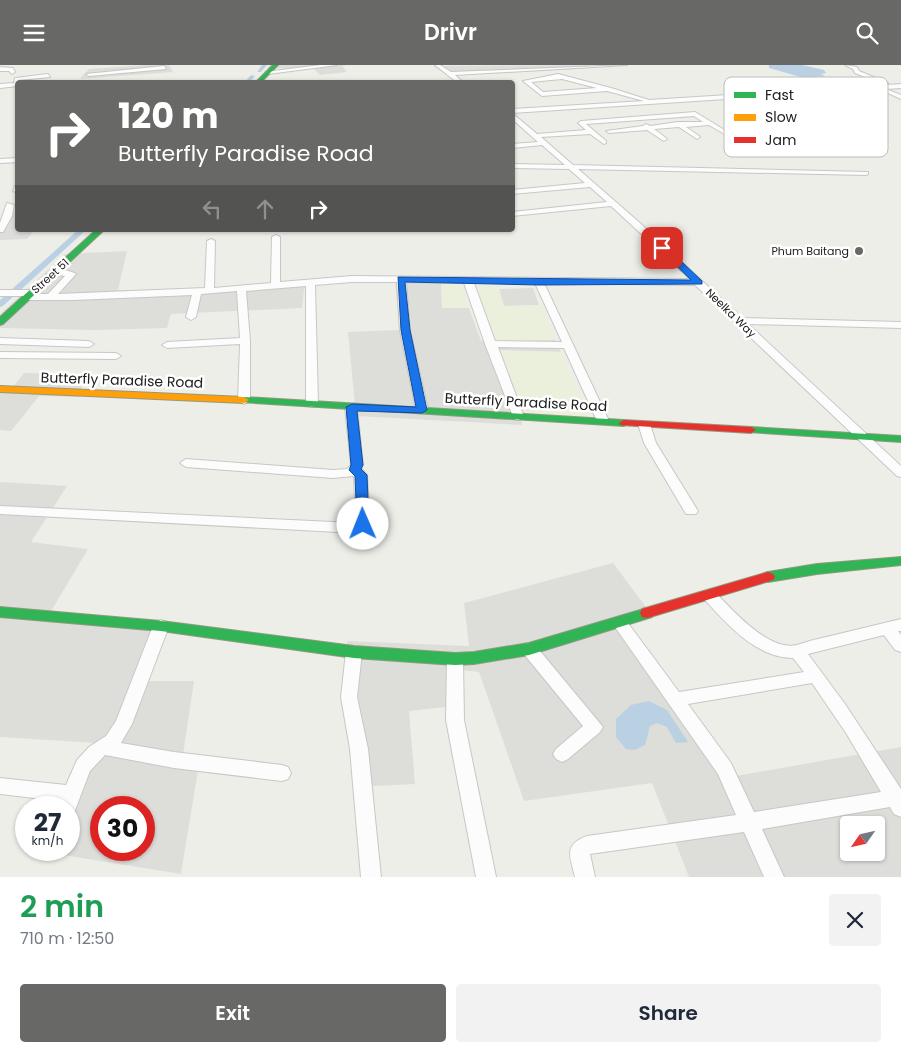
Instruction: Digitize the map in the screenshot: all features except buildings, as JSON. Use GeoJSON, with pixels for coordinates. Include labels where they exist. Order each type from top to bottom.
{"type":"FeatureCollection","features":[{"type":"Feature","properties":{"kind":"street"},"geometry":{"type":"LineString","coordinates":[[260,80],[272,69],[336,65]]}},
{"type":"Feature","properties":{"kind":"street"},"geometry":{"type":"LineString","coordinates":[[437,65],[458,80]]}},
{"type":"Feature","properties":{"kind":"street"},"geometry":{"type":"LineString","coordinates":[[449,74],[625,65]]}},
{"type":"Feature","properties":{"kind":"street"},"geometry":{"type":"LineString","coordinates":[[812,65],[824,65]]}},
{"type":"Feature","properties":{"kind":"street"},"geometry":{"type":"LineString","coordinates":[[847,65],[869,77]]}},
{"type":"Feature","properties":{"kind":"street"},"geometry":{"type":"LineString","coordinates":[[89,74],[125,68],[164,68]]}},
{"type":"Feature","properties":{"kind":"street"},"geometry":{"type":"LineString","coordinates":[[0,69],[11,69],[12,72]]}},
{"type":"Feature","properties":{"kind":"street"},"geometry":{"type":"LineString","coordinates":[[536,70],[656,103]]}},
{"type":"Feature","properties":{"kind":"street"},"geometry":{"type":"LineString","coordinates":[[18,80],[48,73],[48,80]]}},
{"type":"Feature","properties":{"kind":"street"},"geometry":{"type":"LineString","coordinates":[[564,77],[526,81],[542,94],[609,89]]}},
{"type":"Feature","properties":{"kind":"street"},"geometry":{"type":"LineString","coordinates":[[550,79],[556,83]]}},
{"type":"Feature","properties":{"kind":"street"},"geometry":{"type":"LineString","coordinates":[[1,82],[15,85]]}},
{"type":"Feature","properties":{"kind":"street"},"geometry":{"type":"LineString","coordinates":[[890,86],[901,86]]}},
{"type":"Feature","properties":{"kind":"street"},"geometry":{"type":"LineString","coordinates":[[562,88],[569,92]]}},
{"type":"Feature","properties":{"kind":"street"},"geometry":{"type":"LineString","coordinates":[[888,91],[901,97]]}},
{"type":"Feature","properties":{"kind":"street"},"geometry":{"type":"LineString","coordinates":[[515,111],[724,98]]}},
{"type":"Feature","properties":{"kind":"street"},"geometry":{"type":"LineString","coordinates":[[604,142],[581,123],[695,114],[724,132]]}},
{"type":"Feature","properties":{"kind":"street"},"geometry":{"type":"LineString","coordinates":[[665,116],[697,137]]}},
{"type":"Feature","properties":{"kind":"street","name":"Neelka Way"},"geometry":{"type":"LineString","coordinates":[[515,117],[699,282],[901,473]]}},
{"type":"Feature","properties":{"kind":"street"},"geometry":{"type":"LineString","coordinates":[[636,118],[664,139]]}},
{"type":"Feature","properties":{"kind":"street"},"geometry":{"type":"LineString","coordinates":[[609,131],[710,123]]}},
{"type":"Feature","properties":{"kind":"street"},"geometry":{"type":"LineString","coordinates":[[515,127],[526,126]]}},
{"type":"Feature","properties":{"kind":"street"},"geometry":{"type":"LineString","coordinates":[[536,136],[591,132]]}},
{"type":"Feature","properties":{"kind":"street"},"geometry":{"type":"LineString","coordinates":[[515,146],[544,143]]}},
{"type":"Feature","properties":{"kind":"street"},"geometry":{"type":"LineString","coordinates":[[0,161],[15,160]]}},
{"type":"Feature","properties":{"kind":"street"},"geometry":{"type":"LineString","coordinates":[[515,167],[866,173]]}},
{"type":"Feature","properties":{"kind":"street"},"geometry":{"type":"LineString","coordinates":[[515,192],[591,185]]}},
{"type":"Feature","properties":{"kind":"street"},"geometry":{"type":"LineString","coordinates":[[0,206],[14,204]]}},
{"type":"Feature","properties":{"kind":"street"},"geometry":{"type":"LineString","coordinates":[[1,228],[14,204]]}},
{"type":"Feature","properties":{"kind":"street"},"geometry":{"type":"LineString","coordinates":[[515,214],[612,204]]}},
{"type":"Feature","properties":{"kind":"street","name":"Street 51"},"geometry":{"type":"LineString","coordinates":[[0,322],[35,296],[61,273],[98,232]]}},
{"type":"Feature","properties":{"kind":"street"},"geometry":{"type":"LineString","coordinates":[[275,285],[276,237]]}},
{"type":"Feature","properties":{"kind":"street"},"geometry":{"type":"LineString","coordinates":[[209,291],[212,241]]}},
{"type":"Feature","properties":{"kind":"street"},"geometry":{"type":"LineString","coordinates":[[35,296],[71,276],[72,273],[61,273]]}},
{"type":"Feature","properties":{"kind":"street"},"geometry":{"type":"LineString","coordinates":[[3,293],[35,296],[197,292],[310,282],[401,279],[539,282],[699,282]]}},
{"type":"Feature","properties":{"kind":"street"},"geometry":{"type":"LineString","coordinates":[[401,279],[405,330],[422,410]]}},
{"type":"Feature","properties":{"kind":"street"},"geometry":{"type":"LineString","coordinates":[[428,280],[430,293]]}},
{"type":"Feature","properties":{"kind":"street"},"geometry":{"type":"LineString","coordinates":[[468,280],[518,417]]}},
{"type":"Feature","properties":{"kind":"street"},"geometry":{"type":"LineString","coordinates":[[310,282],[312,404]]}},
{"type":"Feature","properties":{"kind":"street"},"geometry":{"type":"LineString","coordinates":[[539,282],[603,421]]}},
{"type":"Feature","properties":{"kind":"street"},"geometry":{"type":"LineString","coordinates":[[241,289],[245,341],[244,401]]}},
{"type":"Feature","properties":{"kind":"street"},"geometry":{"type":"LineString","coordinates":[[191,317],[197,292]]}},
{"type":"Feature","properties":{"kind":"street"},"geometry":{"type":"LineString","coordinates":[[126,300],[144,300],[139,294]]}},
{"type":"Feature","properties":{"kind":"street"},"geometry":{"type":"LineString","coordinates":[[739,321],[901,325]]}},
{"type":"Feature","properties":{"kind":"street"},"geometry":{"type":"LineString","coordinates":[[0,341],[89,344]]}},
{"type":"Feature","properties":{"kind":"street"},"geometry":{"type":"LineString","coordinates":[[167,345],[245,341]]}},
{"type":"Feature","properties":{"kind":"street"},"geometry":{"type":"LineString","coordinates":[[490,344],[567,345]]}},
{"type":"Feature","properties":{"kind":"street"},"geometry":{"type":"LineString","coordinates":[[0,355],[116,356]]}},
{"type":"Feature","properties":{"kind":"street","name":"Butterfly Paradise Road"},"geometry":{"type":"LineString","coordinates":[[0,389],[422,410],[901,439]]}},
{"type":"Feature","properties":{"kind":"street"},"geometry":{"type":"LineString","coordinates":[[186,463],[344,475],[355,470],[357,465],[352,407]]}},
{"type":"Feature","properties":{"kind":"street"},"geometry":{"type":"LineString","coordinates":[[644,424],[650,443],[691,511]]}},
{"type":"Feature","properties":{"kind":"street"},"geometry":{"type":"LineString","coordinates":[[0,510],[356,528],[363,524],[364,509],[361,475],[355,470]]}},
{"type":"Feature","properties":{"kind":"street"},"geometry":{"type":"LineString","coordinates":[[0,612],[161,626],[354,652],[455,659],[492,657],[530,649],[620,623],[765,577],[818,569],[901,561]]}},
{"type":"Feature","properties":{"kind":"street"},"geometry":{"type":"LineString","coordinates":[[709,595],[739,625],[754,637],[778,651],[797,652],[813,646],[894,626],[901,646]]}},
{"type":"Feature","properties":{"kind":"street"},"geometry":{"type":"LineString","coordinates":[[620,623],[725,769],[751,821],[774,877]]}},
{"type":"Feature","properties":{"kind":"street"},"geometry":{"type":"LineString","coordinates":[[71,796],[83,766],[88,759],[112,741],[123,724],[161,626]]}},
{"type":"Feature","properties":{"kind":"street"},"geometry":{"type":"LineString","coordinates":[[530,649],[594,727],[562,754]]}},
{"type":"Feature","properties":{"kind":"street"},"geometry":{"type":"LineString","coordinates":[[354,652],[349,697],[359,749],[371,877]]}},
{"type":"Feature","properties":{"kind":"street"},"geometry":{"type":"LineString","coordinates":[[586,877],[579,851],[587,845],[899,801],[817,676],[797,652]]}},
{"type":"Feature","properties":{"kind":"street"},"geometry":{"type":"LineString","coordinates":[[455,659],[454,697],[456,727],[486,877]]}},
{"type":"Feature","properties":{"kind":"street"},"geometry":{"type":"LineString","coordinates":[[675,699],[817,676]]}},
{"type":"Feature","properties":{"kind":"street"},"geometry":{"type":"LineString","coordinates":[[103,747],[174,761],[282,773]]}},
{"type":"Feature","properties":{"kind":"street"},"geometry":{"type":"LineString","coordinates":[[0,786],[46,796]]}},
{"type":"Feature","properties":{"kind":"shaded area"},"geometry":{"type":"Polygon","coordinates":[[[169,65],[173,72],[81,79],[89,69],[169,65]]]}},
{"type":"Feature","properties":{"kind":"shaded area"},"geometry":{"type":"Polygon","coordinates":[[[270,65],[348,65],[342,66],[347,72],[320,75],[314,69],[267,68],[270,65]]]}},
{"type":"Feature","properties":{"kind":"shaded area"},"geometry":{"type":"Polygon","coordinates":[[[590,65],[593,68],[449,76],[433,66],[590,65]]]}},
{"type":"Feature","properties":{"kind":"shaded area"},"geometry":{"type":"Polygon","coordinates":[[[12,212],[15,212],[15,232],[33,232],[27,239],[0,240],[0,226],[12,212]]]}},
{"type":"Feature","properties":{"kind":"shaded area"},"geometry":{"type":"Polygon","coordinates":[[[127,251],[118,290],[231,287],[305,280],[302,308],[171,314],[167,328],[95,330],[0,328],[0,314],[65,254],[127,251]]]}},
{"type":"Feature","properties":{"kind":"shaded area"},"geometry":{"type":"Polygon","coordinates":[[[395,279],[435,279],[441,284],[442,308],[469,308],[481,341],[555,340],[561,352],[493,350],[520,414],[522,425],[356,416],[348,332],[399,330],[395,279]]]}},
{"type":"Feature","properties":{"kind":"shaded area"},"geometry":{"type":"Polygon","coordinates":[[[533,288],[539,305],[504,306],[499,289],[533,288]]]}},
{"type":"Feature","properties":{"kind":"shaded area"},"geometry":{"type":"Polygon","coordinates":[[[24,373],[85,374],[79,397],[39,396],[11,431],[0,430],[0,386],[14,386],[24,373]]]}},
{"type":"Feature","properties":{"kind":"shaded area"},"geometry":{"type":"Polygon","coordinates":[[[0,482],[67,486],[31,542],[88,549],[50,613],[160,625],[140,681],[194,681],[183,755],[200,758],[181,874],[100,861],[155,861],[155,796],[90,796],[90,859],[80,858],[80,796],[78,796],[96,743],[0,737],[0,482]]]}},
{"type":"Feature","properties":{"kind":"shaded area"},"geometry":{"type":"Polygon","coordinates":[[[613,563],[652,615],[626,623],[730,777],[901,747],[901,877],[689,877],[652,783],[524,801],[479,672],[453,669],[454,706],[409,711],[415,784],[354,787],[347,641],[469,646],[464,603],[613,563]]]}},
{"type":"Feature","properties":{"kind":"green space"},"geometry":{"type":"Polygon","coordinates":[[[441,284],[461,285],[469,308],[442,308],[441,284]]]}},
{"type":"Feature","properties":{"kind":"green space"},"geometry":{"type":"Polygon","coordinates":[[[469,286],[498,286],[504,306],[541,305],[555,340],[490,341],[469,286]]]}},
{"type":"Feature","properties":{"kind":"green space"},"geometry":{"type":"Polygon","coordinates":[[[493,350],[561,352],[589,418],[520,414],[493,350]]]}},
{"type":"Feature","properties":{"kind":"water"},"geometry":{"type":"Polygon","coordinates":[[[769,65],[802,65],[824,70],[826,73],[821,74],[825,76],[800,77],[769,68],[769,65]]]}},
{"type":"Feature","properties":{"kind":"water"},"geometry":{"type":"Polygon","coordinates":[[[649,701],[667,710],[688,742],[676,743],[667,727],[657,723],[650,726],[645,745],[635,750],[626,749],[616,737],[616,719],[631,705],[649,701]]]}},
{"type":"Feature","properties":{"kind":"waterway"},"geometry":{"type":"LineString","coordinates":[[259,71],[265,65]]}},
{"type":"Feature","properties":{"kind":"waterway"},"geometry":{"type":"LineString","coordinates":[[249,80],[253,76]]}},
{"type":"Feature","properties":{"kind":"waterway"},"geometry":{"type":"LineString","coordinates":[[0,304],[80,232]]}},
{"type":"Feature","properties":{"kind":"traffic: fast"},"geometry":{"type":"LineString","coordinates":[[260,80],[276,65]]}},
{"type":"Feature","properties":{"kind":"traffic: fast"},"geometry":{"type":"LineString","coordinates":[[0,322],[98,232]]}},
{"type":"Feature","properties":{"kind":"traffic: fast"},"geometry":{"type":"LineString","coordinates":[[244,400],[624,423]]}},
{"type":"Feature","properties":{"kind":"traffic: fast"},"geometry":{"type":"LineString","coordinates":[[751,430],[901,439]]}},
{"type":"Feature","properties":{"kind":"traffic: fast"},"geometry":{"type":"LineString","coordinates":[[768,577],[817,569],[901,561]]}},
{"type":"Feature","properties":{"kind":"traffic: fast"},"geometry":{"type":"LineString","coordinates":[[0,612],[161,626],[354,652],[455,659],[474,658],[529,649],[647,613]]}},
{"type":"Feature","properties":{"kind":"traffic: slow"},"geometry":{"type":"LineString","coordinates":[[0,389],[244,400]]}},
{"type":"Feature","properties":{"kind":"traffic: jam"},"geometry":{"type":"LineString","coordinates":[[624,423],[751,430]]}},
{"type":"Feature","properties":{"kind":"traffic: jam"},"geometry":{"type":"LineString","coordinates":[[647,613],[768,577]]}},
{"type":"Feature","properties":{"kind":"place","name":"Phum Baitang"},"geometry":{"type":"Point","coordinates":[859,251]}},
{"type":"Feature","properties":{"kind":"route"},"geometry":{"type":"LineString","coordinates":[[363,524],[364,509],[361,475],[355,470],[357,465],[352,407],[422,410],[405,330],[401,279],[539,282],[699,282],[662,248]]}}]}
